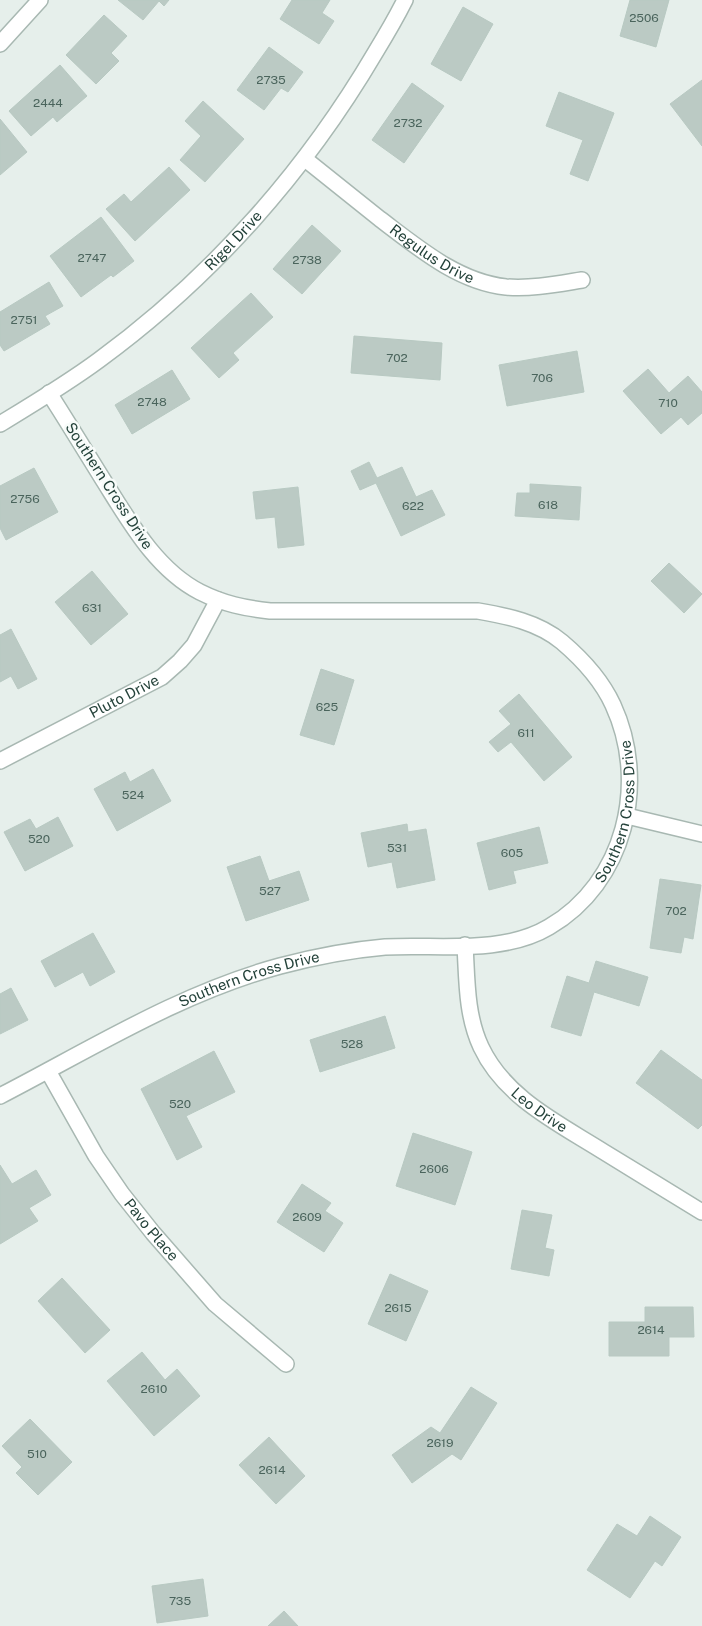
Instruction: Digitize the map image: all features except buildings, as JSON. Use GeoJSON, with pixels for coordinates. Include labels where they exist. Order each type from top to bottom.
{"type":"FeatureCollection","features":[{"type":"Feature","properties":{"kind":"street"},"geometry":{"type":"LineString","coordinates":[[0,44],[40,0]]}},
{"type":"Feature","properties":{"kind":"street","name":"Rigel Drive"},"geometry":{"type":"LineString","coordinates":[[0,424],[99,360],[185,289],[222,252],[305,159],[364,72],[406,0]]}},
{"type":"Feature","properties":{"kind":"street","name":"Regulus Drive"},"geometry":{"type":"LineString","coordinates":[[305,159],[424,251],[454,270],[479,281],[505,286],[535,288],[582,280]]}},
{"type":"Feature","properties":{"kind":"street","name":"Southern Cross Drive"},"geometry":{"type":"LineString","coordinates":[[0,1096],[188,998],[234,980],[337,953],[384,947],[499,944],[527,938],[550,927],[570,912],[591,892],[605,871],[618,846],[626,816],[630,788],[629,759],[613,704],[598,680],[561,641],[537,627],[508,616],[478,611],[270,611],[243,608],[218,600],[199,591],[162,563],[146,544],[121,508],[49,393]]}},
{"type":"Feature","properties":{"kind":"street","name":"Pluto Drive"},"geometry":{"type":"LineString","coordinates":[[0,761],[162,677],[194,645],[218,600]]}},
{"type":"Feature","properties":{"kind":"street"},"geometry":{"type":"LineString","coordinates":[[626,816],[702,834]]}},
{"type":"Feature","properties":{"kind":"street","name":"Leo Drive"},"geometry":{"type":"LineString","coordinates":[[465,945],[468,995],[472,1022],[481,1046],[504,1082],[522,1099],[549,1118],[702,1212]]}},
{"type":"Feature","properties":{"kind":"street","name":"Pavo Place"},"geometry":{"type":"LineString","coordinates":[[48,1071],[96,1156],[122,1194],[153,1233],[215,1304],[286,1364]]}}]}
